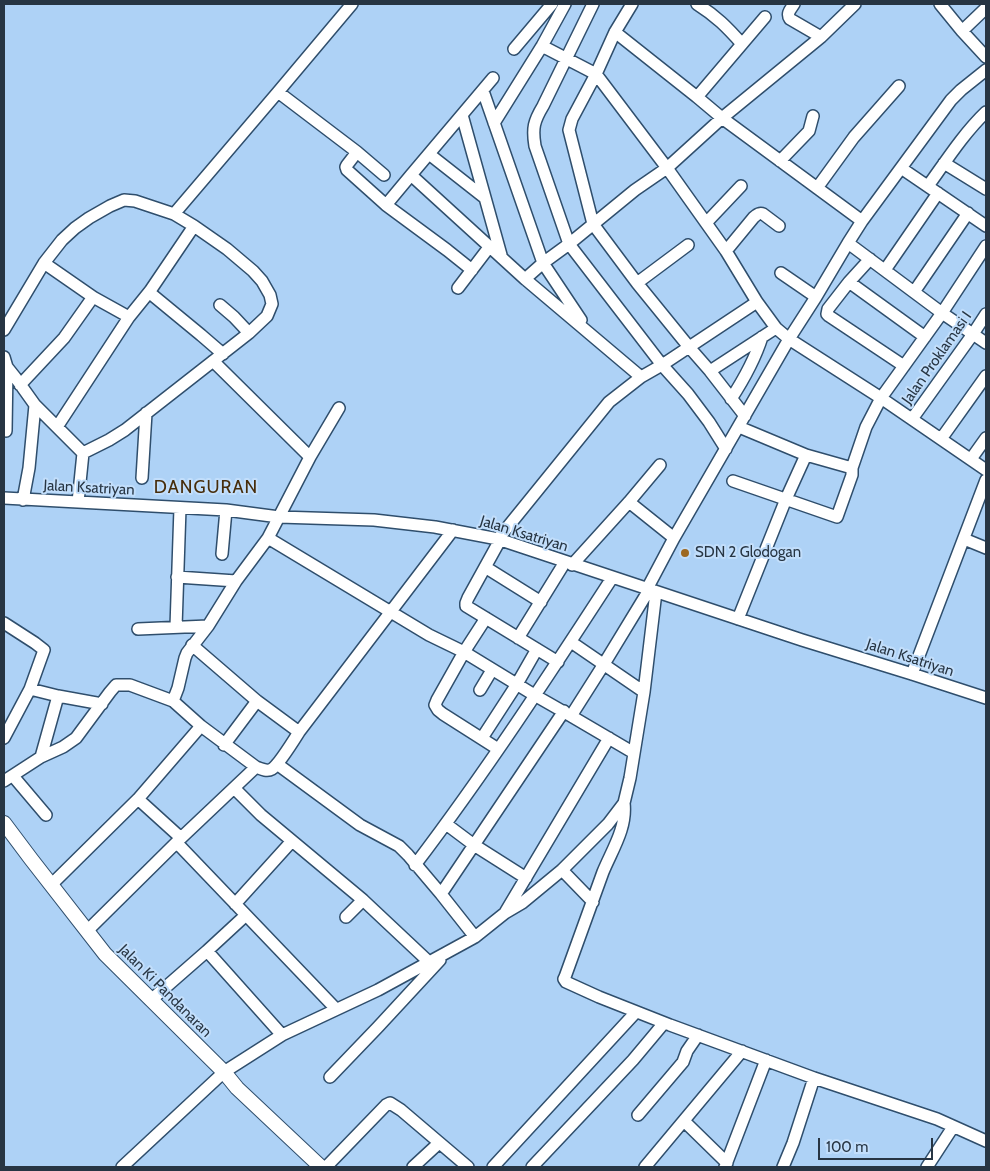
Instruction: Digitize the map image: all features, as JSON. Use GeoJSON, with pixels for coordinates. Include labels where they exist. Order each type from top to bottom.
{"type":"FeatureCollection","features":[{"type":"Feature","properties":{"kind":"main road","name":"Jalan Ki Pandanaran"},"geometry":{"type":"LineString","coordinates":[[4,822],[105,954],[224,1072],[237,1088],[321,1167]]}},
{"type":"Feature","properties":{"kind":"street"},"geometry":{"type":"LineString","coordinates":[[174,214],[352,4]]}},
{"type":"Feature","properties":{"kind":"street"},"geometry":{"type":"LineString","coordinates":[[514,49],[552,4]]}},
{"type":"Feature","properties":{"kind":"street"},"geometry":{"type":"LineString","coordinates":[[494,123],[542,46],[565,4]]}},
{"type":"Feature","properties":{"kind":"street"},"geometry":{"type":"LineString","coordinates":[[593,4],[535,119],[533,135],[535,146],[569,244],[662,365],[688,394],[726,449]]}},
{"type":"Feature","properties":{"kind":"street"},"geometry":{"type":"LineString","coordinates":[[632,4],[615,32],[596,74],[572,119],[569,130],[593,224],[637,283],[745,416]]}},
{"type":"Feature","properties":{"kind":"street"},"geometry":{"type":"LineString","coordinates":[[697,4],[724,24],[742,44]]}},
{"type":"Feature","properties":{"kind":"street"},"geometry":{"type":"LineString","coordinates":[[794,4],[788,13],[790,19],[820,37]]}},
{"type":"Feature","properties":{"kind":"street"},"geometry":{"type":"LineString","coordinates":[[525,279],[635,190],[667,168],[722,118],[820,37],[855,4]]}},
{"type":"Feature","properties":{"kind":"street"},"geometry":{"type":"LineString","coordinates":[[947,7],[962,31],[986,57]]}},
{"type":"Feature","properties":{"kind":"street"},"geometry":{"type":"LineString","coordinates":[[962,31],[986,8]]}},
{"type":"Feature","properties":{"kind":"street"},"geometry":{"type":"LineString","coordinates":[[697,97],[764,17]]}},
{"type":"Feature","properties":{"kind":"street"},"geometry":{"type":"LineString","coordinates":[[615,32],[722,118],[862,221]]}},
{"type":"Feature","properties":{"kind":"street"},"geometry":{"type":"LineString","coordinates":[[542,46],[596,74],[667,168],[726,251],[757,302],[776,328],[789,339],[881,398],[986,470]]}},
{"type":"Feature","properties":{"kind":"street"},"geometry":{"type":"LineString","coordinates":[[440,894],[604,664],[651,591],[674,538],[789,339],[862,221],[951,100],[960,90],[984,75]]}},
{"type":"Feature","properties":{"kind":"street"},"geometry":{"type":"LineString","coordinates":[[386,205],[493,78]]}},
{"type":"Feature","properties":{"kind":"street"},"geometry":{"type":"LineString","coordinates":[[817,188],[854,136],[900,86]]}},
{"type":"Feature","properties":{"kind":"street"},"geometry":{"type":"LineString","coordinates":[[482,91],[543,263],[588,331]]}},
{"type":"Feature","properties":{"kind":"street"},"geometry":{"type":"LineString","coordinates":[[278,92],[384,175]]}},
{"type":"Feature","properties":{"kind":"street"},"geometry":{"type":"LineString","coordinates":[[884,270],[933,189],[944,163],[986,112]]}},
{"type":"Feature","properties":{"kind":"street"},"geometry":{"type":"LineString","coordinates":[[462,115],[502,257]]}},
{"type":"Feature","properties":{"kind":"street"},"geometry":{"type":"LineString","coordinates":[[780,161],[809,130],[814,116]]}},
{"type":"Feature","properties":{"kind":"street"},"geometry":{"type":"LineString","coordinates":[[357,152],[347,165],[347,170],[386,205],[472,270]]}},
{"type":"Feature","properties":{"kind":"street"},"geometry":{"type":"LineString","coordinates":[[429,154],[484,198]]}},
{"type":"Feature","properties":{"kind":"street"},"geometry":{"type":"LineString","coordinates":[[944,163],[986,188]]}},
{"type":"Feature","properties":{"kind":"street"},"geometry":{"type":"LineString","coordinates":[[901,168],[986,226]]}},
{"type":"Feature","properties":{"kind":"street"},"geometry":{"type":"LineString","coordinates":[[411,175],[525,279],[641,376]]}},
{"type":"Feature","properties":{"kind":"street"},"geometry":{"type":"LineString","coordinates":[[706,223],[741,186]]}},
{"type":"Feature","properties":{"kind":"street"},"geometry":{"type":"LineString","coordinates":[[4,330],[44,263],[62,240],[89,218],[124,200],[135,201],[174,214],[226,249],[262,281],[270,295],[272,304],[268,316],[146,413],[109,440],[83,453]]}},
{"type":"Feature","properties":{"kind":"street"},"geometry":{"type":"LineString","coordinates":[[914,292],[968,213]]}},
{"type":"Feature","properties":{"kind":"street"},"geometry":{"type":"LineString","coordinates":[[726,251],[758,214],[763,214],[778,226]]}},
{"type":"Feature","properties":{"kind":"street"},"geometry":{"type":"LineString","coordinates":[[57,427],[129,317],[150,291],[194,226]]}},
{"type":"Feature","properties":{"kind":"street"},"geometry":{"type":"LineString","coordinates":[[848,243],[942,313],[986,343]]}},
{"type":"Feature","properties":{"kind":"street"},"geometry":{"type":"LineString","coordinates":[[637,283],[688,245]]}},
{"type":"Feature","properties":{"kind":"street"},"geometry":{"type":"LineString","coordinates":[[458,288],[490,246]]}},
{"type":"Feature","properties":{"kind":"street"},"geometry":{"type":"LineString","coordinates":[[733,481],[836,517],[852,477],[852,468],[866,428],[881,398],[942,313],[986,246]]}},
{"type":"Feature","properties":{"kind":"street"},"geometry":{"type":"LineString","coordinates":[[870,259],[849,282],[828,309],[827,314],[904,366]]}},
{"type":"Feature","properties":{"kind":"street"},"geometry":{"type":"LineString","coordinates":[[44,263],[93,297],[129,317]]}},
{"type":"Feature","properties":{"kind":"street"},"geometry":{"type":"LineString","coordinates":[[781,273],[816,298]]}},
{"type":"Feature","properties":{"kind":"street"},"geometry":{"type":"LineString","coordinates":[[849,282],[925,336]]}},
{"type":"Feature","properties":{"kind":"street"},"geometry":{"type":"LineString","coordinates":[[150,291],[157,300],[202,335],[218,357],[310,457]]}},
{"type":"Feature","properties":{"kind":"street"},"geometry":{"type":"LineString","coordinates":[[20,384],[64,338],[93,297]]}},
{"type":"Feature","properties":{"kind":"street"},"geometry":{"type":"LineString","coordinates":[[558,662],[466,604],[499,540],[609,402],[641,376],[662,365],[757,302]]}},
{"type":"Feature","properties":{"kind":"street"},"geometry":{"type":"LineString","coordinates":[[220,304],[249,333]]}},
{"type":"Feature","properties":{"kind":"street","name":"Jalan Proklamasi I"},"geometry":{"type":"LineString","coordinates":[[912,419],[986,314]]}},
{"type":"Feature","properties":{"kind":"street"},"geometry":{"type":"LineString","coordinates":[[710,371],[776,328]]}},
{"type":"Feature","properties":{"kind":"street"},"geometry":{"type":"LineString","coordinates":[[731,399],[758,350],[762,337]]}},
{"type":"Feature","properties":{"kind":"street"},"geometry":{"type":"LineString","coordinates":[[5,362],[35,406],[83,453]]}},
{"type":"Feature","properties":{"kind":"street"},"geometry":{"type":"LineString","coordinates":[[5,362],[6,431]]}},
{"type":"Feature","properties":{"kind":"street"},"geometry":{"type":"LineString","coordinates":[[941,439],[986,376]]}},
{"type":"Feature","properties":{"kind":"street"},"geometry":{"type":"LineString","coordinates":[[23,500],[29,468],[35,406]]}},
{"type":"Feature","properties":{"kind":"street"},"geometry":{"type":"LineString","coordinates":[[173,702],[185,658],[192,645],[208,626],[236,580],[268,538],[310,457],[339,408]]}},
{"type":"Feature","properties":{"kind":"street"},"geometry":{"type":"LineString","coordinates":[[142,478],[146,413]]}},
{"type":"Feature","properties":{"kind":"street"},"geometry":{"type":"LineString","coordinates":[[739,427],[806,455],[852,468]]}},
{"type":"Feature","properties":{"kind":"street"},"geometry":{"type":"LineString","coordinates":[[971,459],[986,438]]}},
{"type":"Feature","properties":{"kind":"street"},"geometry":{"type":"LineString","coordinates":[[78,502],[83,453]]}},
{"type":"Feature","properties":{"kind":"street"},"geometry":{"type":"LineString","coordinates":[[738,619],[786,499],[806,455]]}},
{"type":"Feature","properties":{"kind":"street"},"geometry":{"type":"LineString","coordinates":[[518,638],[540,602],[569,563],[629,502],[660,465]]}},
{"type":"Feature","properties":{"kind":"street"},"geometry":{"type":"LineString","coordinates":[[912,674],[986,480]]}},
{"type":"Feature","properties":{"kind":"street","name":"Jalan Ksatriyan"},"geometry":{"type":"LineString","coordinates":[[4,498],[226,510],[279,517],[374,520],[453,530],[499,540],[802,640],[983,694]]}},
{"type":"Feature","properties":{"kind":"street"},"geometry":{"type":"LineString","coordinates":[[629,502],[674,538]]}},
{"type":"Feature","properties":{"kind":"street"},"geometry":{"type":"LineString","coordinates":[[176,627],[180,508]]}},
{"type":"Feature","properties":{"kind":"street"},"geometry":{"type":"LineString","coordinates":[[222,554],[226,510]]}},
{"type":"Feature","properties":{"kind":"street"},"geometry":{"type":"LineString","coordinates":[[46,815],[9,779],[41,757],[63,747],[76,738],[114,687],[122,684],[130,685],[173,702],[224,745],[256,767],[269,770],[277,764],[299,732],[453,530]]}},
{"type":"Feature","properties":{"kind":"street"},"geometry":{"type":"LineString","coordinates":[[268,538],[391,613],[464,652],[634,753]]}},
{"type":"Feature","properties":{"kind":"street"},"geometry":{"type":"LineString","coordinates":[[964,539],[986,548]]}},
{"type":"Feature","properties":{"kind":"street"},"geometry":{"type":"LineString","coordinates":[[485,567],[540,602]]}},
{"type":"Feature","properties":{"kind":"street"},"geometry":{"type":"LineString","coordinates":[[177,577],[236,580]]}},
{"type":"Feature","properties":{"kind":"street"},"geometry":{"type":"LineString","coordinates":[[415,865],[536,696],[612,578]]}},
{"type":"Feature","properties":{"kind":"street"},"geometry":{"type":"LineString","coordinates":[[651,591],[644,692],[624,803],[624,820],[565,980],[580,989],[664,1023],[814,1078],[937,1119],[986,1141]]}},
{"type":"Feature","properties":{"kind":"street"},"geometry":{"type":"LineString","coordinates":[[486,618],[437,700],[436,708],[498,749]]}},
{"type":"Feature","properties":{"kind":"street"},"geometry":{"type":"LineString","coordinates":[[4,623],[44,650],[30,689],[7,723],[4,738]]}},
{"type":"Feature","properties":{"kind":"street"},"geometry":{"type":"LineString","coordinates":[[138,629],[208,626]]}},
{"type":"Feature","properties":{"kind":"street"},"geometry":{"type":"LineString","coordinates":[[571,642],[644,692]]}},
{"type":"Feature","properties":{"kind":"street"},"geometry":{"type":"LineString","coordinates":[[192,645],[257,701],[299,732]]}},
{"type":"Feature","properties":{"kind":"street"},"geometry":{"type":"LineString","coordinates":[[482,738],[537,649]]}},
{"type":"Feature","properties":{"kind":"street"},"geometry":{"type":"LineString","coordinates":[[480,690],[492,670]]}},
{"type":"Feature","properties":{"kind":"street"},"geometry":{"type":"LineString","coordinates":[[30,689],[102,704]]}},
{"type":"Feature","properties":{"kind":"street"},"geometry":{"type":"LineString","coordinates":[[41,757],[58,696]]}},
{"type":"Feature","properties":{"kind":"street"},"geometry":{"type":"LineString","coordinates":[[224,745],[257,701]]}},
{"type":"Feature","properties":{"kind":"street"},"geometry":{"type":"LineString","coordinates":[[51,885],[138,799],[201,726]]}},
{"type":"Feature","properties":{"kind":"street"},"geometry":{"type":"LineString","coordinates":[[505,913],[609,738]]}},
{"type":"Feature","properties":{"kind":"street"},"geometry":{"type":"LineString","coordinates":[[277,764],[360,825],[395,843],[408,855],[475,937]]}},
{"type":"Feature","properties":{"kind":"street"},"geometry":{"type":"LineString","coordinates":[[87,931],[256,767]]}},
{"type":"Feature","properties":{"kind":"street"},"geometry":{"type":"LineString","coordinates":[[234,788],[262,815],[363,900],[429,962]]}},
{"type":"Feature","properties":{"kind":"street"},"geometry":{"type":"LineString","coordinates":[[138,799],[336,1009]]}},
{"type":"Feature","properties":{"kind":"street"},"geometry":{"type":"LineString","coordinates":[[122,1167],[224,1072],[282,1035],[378,990],[475,937],[505,913],[522,903],[562,870],[608,824],[624,803]]}},
{"type":"Feature","properties":{"kind":"street"},"geometry":{"type":"LineString","coordinates":[[446,824],[474,845],[526,878]]}},
{"type":"Feature","properties":{"kind":"street"},"geometry":{"type":"LineString","coordinates":[[235,904],[292,841]]}},
{"type":"Feature","properties":{"kind":"street"},"geometry":{"type":"LineString","coordinates":[[562,870],[593,902]]}},
{"type":"Feature","properties":{"kind":"street"},"geometry":{"type":"LineString","coordinates":[[346,917],[363,900]]}},
{"type":"Feature","properties":{"kind":"street"},"geometry":{"type":"LineString","coordinates":[[151,1000],[246,915]]}},
{"type":"Feature","properties":{"kind":"street"},"geometry":{"type":"LineString","coordinates":[[208,951],[282,1035]]}},
{"type":"Feature","properties":{"kind":"street"},"geometry":{"type":"LineString","coordinates":[[330,1077],[446,953]]}},
{"type":"Feature","properties":{"kind":"street"},"geometry":{"type":"LineString","coordinates":[[493,1167],[636,1012]]}},
{"type":"Feature","properties":{"kind":"street"},"geometry":{"type":"LineString","coordinates":[[532,1167],[633,1060],[664,1023]]}},
{"type":"Feature","properties":{"kind":"street"},"geometry":{"type":"LineString","coordinates":[[638,1115],[686,1058],[687,1051],[698,1035]]}},
{"type":"Feature","properties":{"kind":"street"},"geometry":{"type":"LineString","coordinates":[[645,1167],[742,1051]]}},
{"type":"Feature","properties":{"kind":"street"},"geometry":{"type":"LineString","coordinates":[[684,1121],[726,1165],[766,1060]]}},
{"type":"Feature","properties":{"kind":"street"},"geometry":{"type":"LineString","coordinates":[[784,1167],[814,1078]]}},
{"type":"Feature","properties":{"kind":"street"},"geometry":{"type":"LineString","coordinates":[[326,1167],[389,1103],[392,1103],[401,1110],[468,1167]]}},
{"type":"Feature","properties":{"kind":"street"},"geometry":{"type":"LineString","coordinates":[[931,1165],[953,1127]]}},
{"type":"Feature","properties":{"kind":"street"},"geometry":{"type":"LineString","coordinates":[[414,1167],[440,1142]]}},
{"type":"Feature","properties":{"kind":"place","name":"SDN 2 Glodogan"},"geometry":{"type":"Point","coordinates":[685,553]}},
{"type":"Feature","properties":{"kind":"district","name":"DANGURAN"},"geometry":{"type":"Point","coordinates":[206,488]}}]}
